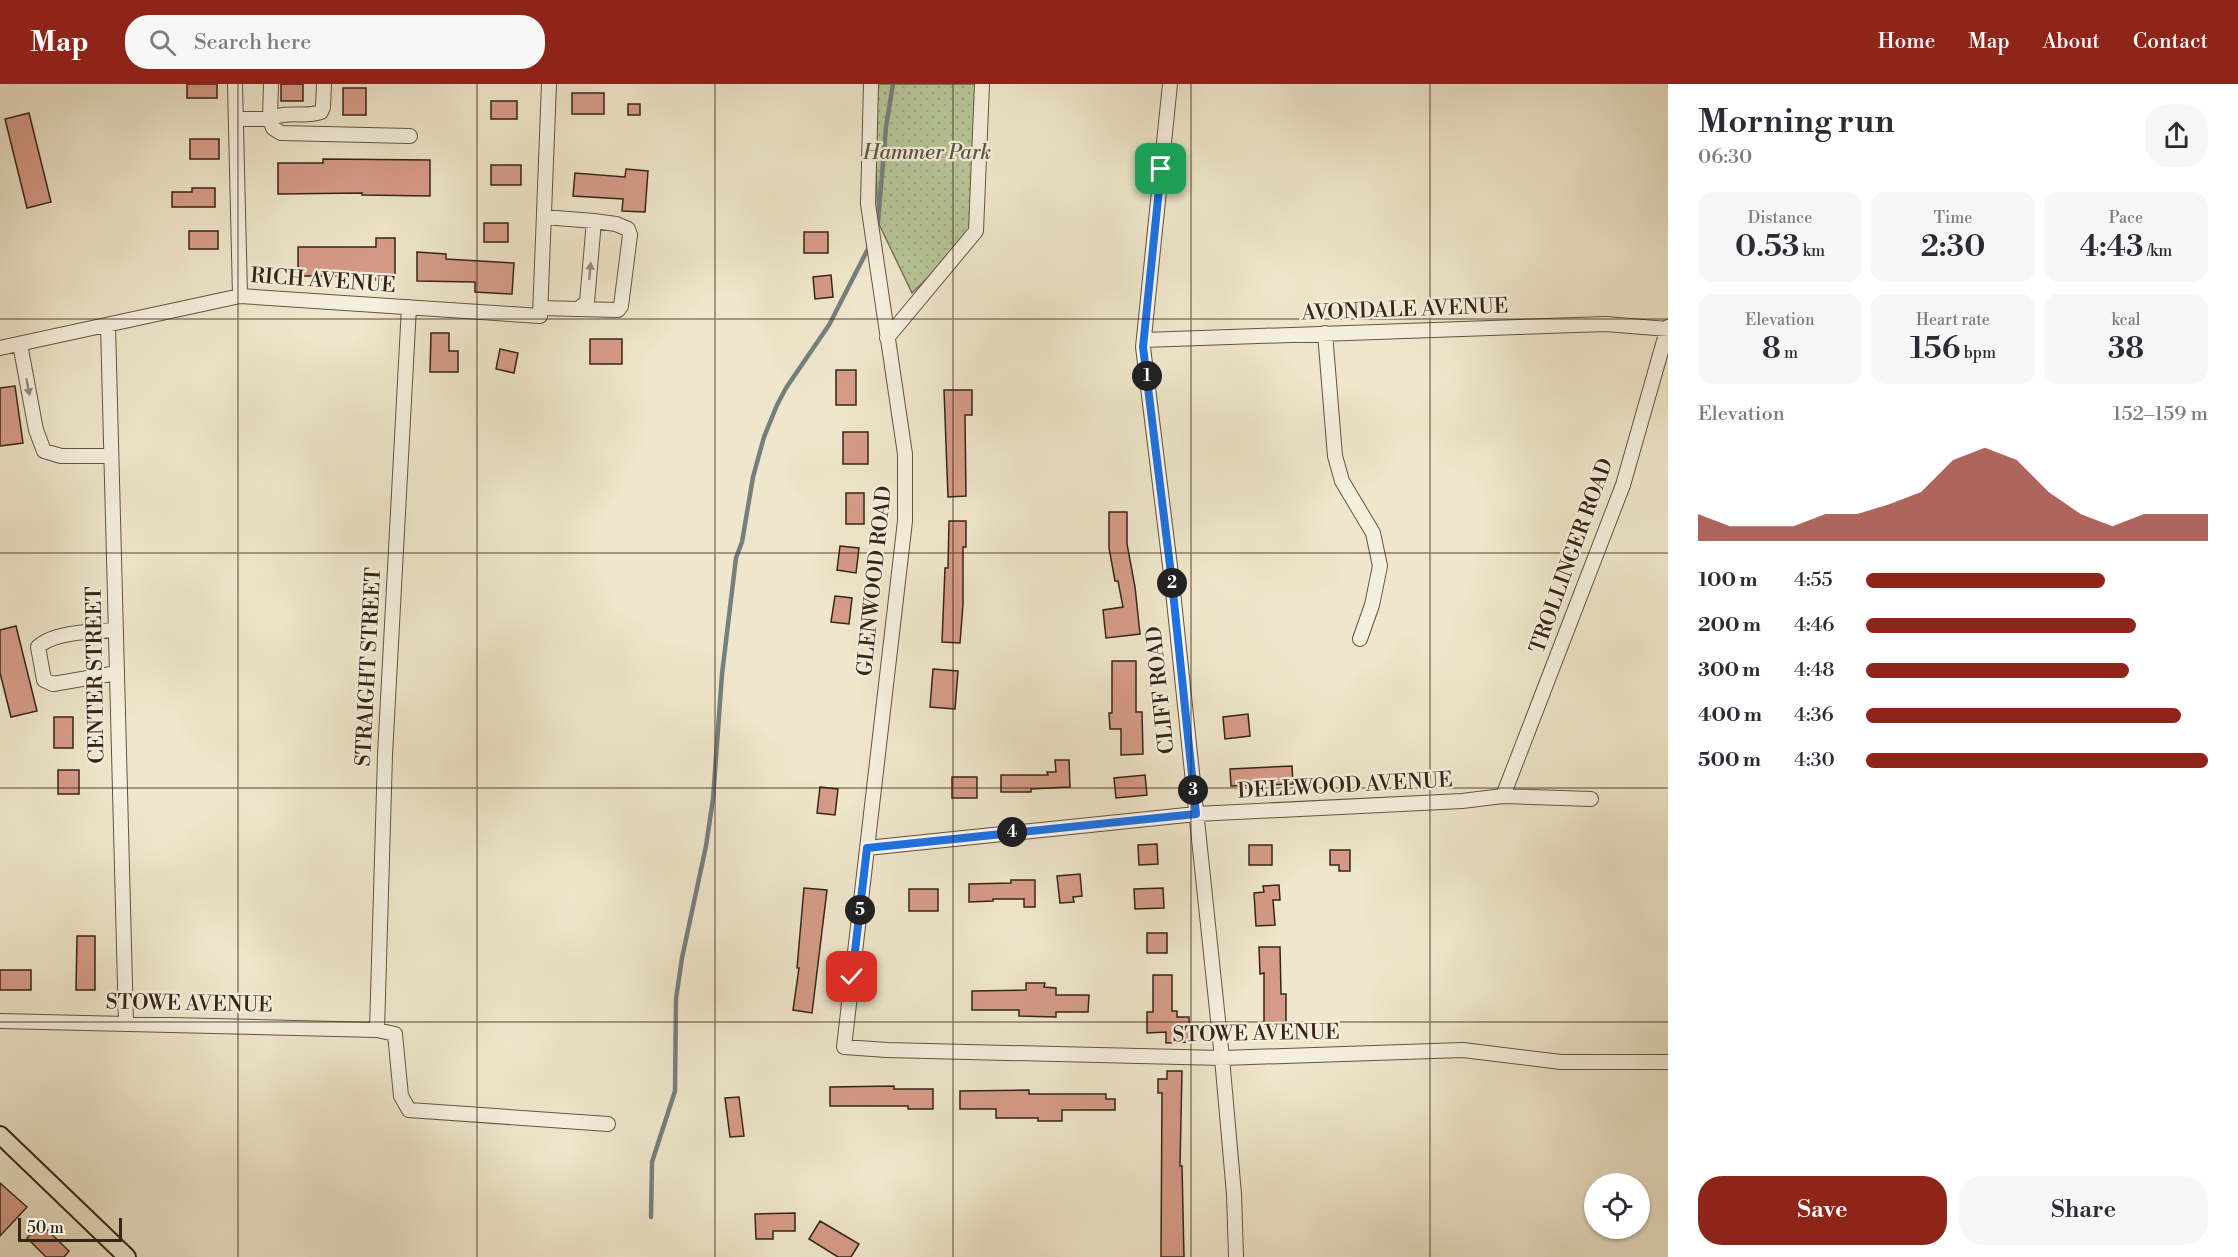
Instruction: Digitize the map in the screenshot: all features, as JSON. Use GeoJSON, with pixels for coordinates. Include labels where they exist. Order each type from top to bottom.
{"type":"FeatureCollection","features":[{"type":"Feature","properties":{"kind":"main road"},"geometry":{"type":"LineString","coordinates":[[0,1135],[127,1257]]}},
{"type":"Feature","properties":{"kind":"street"},"geometry":{"type":"LineString","coordinates":[[235,84],[240,296]]}},
{"type":"Feature","properties":{"kind":"street"},"geometry":{"type":"LineString","coordinates":[[271,84],[270,119],[273,128],[281,133],[410,136]]}},
{"type":"Feature","properties":{"kind":"street"},"geometry":{"type":"LineString","coordinates":[[236,119],[270,119],[280,114],[321,112],[324,84]]}},
{"type":"Feature","properties":{"kind":"street"},"geometry":{"type":"LineString","coordinates":[[541,312],[549,84]]}},
{"type":"Feature","properties":{"kind":"street","name":"GLENWOOD ROAD"},"geometry":{"type":"LineString","coordinates":[[844,1047],[905,521],[905,454],[868,204],[871,84]]}},
{"type":"Feature","properties":{"kind":"street"},"geometry":{"type":"LineString","coordinates":[[887,338],[976,231],[982,84]]}},
{"type":"Feature","properties":{"kind":"street","name":"CLIFF ROAD"},"geometry":{"type":"LineString","coordinates":[[1170,84],[1144,340],[1222,1058],[1233,1183],[1236,1257]]}},
{"type":"Feature","properties":{"kind":"street"},"geometry":{"type":"LineString","coordinates":[[544,216],[594,221],[587,302],[578,309]]}},
{"type":"Feature","properties":{"kind":"street","name":"RICH AVENUE"},"geometry":{"type":"LineString","coordinates":[[0,348],[240,296],[409,307],[541,312],[578,309],[618,310],[621,306],[630,236],[628,229],[616,224],[594,221]]}},
{"type":"Feature","properties":{"kind":"street","name":"STRAIGHT STREET"},"geometry":{"type":"LineString","coordinates":[[377,1030],[385,755],[409,307]]}},
{"type":"Feature","properties":{"kind":"street","name":"AVONDALE AVENUE"},"geometry":{"type":"LineString","coordinates":[[1144,340],[1606,324],[1668,328]]}},
{"type":"Feature","properties":{"kind":"street","name":"CENTER STREET"},"geometry":{"type":"LineString","coordinates":[[108,325],[126,1024]]}},
{"type":"Feature","properties":{"kind":"street","name":"TROLLINGER ROAD"},"geometry":{"type":"LineString","coordinates":[[1503,796],[1623,485],[1668,328]]}},
{"type":"Feature","properties":{"kind":"street"},"geometry":{"type":"LineString","coordinates":[[1325,333],[1335,456],[1342,481],[1372,534],[1380,566],[1372,605],[1360,639]]}},
{"type":"Feature","properties":{"kind":"street"},"geometry":{"type":"LineString","coordinates":[[20,344],[36,430],[44,451],[61,456],[111,456]]}},
{"type":"Feature","properties":{"kind":"street"},"geometry":{"type":"LineString","coordinates":[[116,630],[88,631],[44,641],[38,647],[44,680],[54,684],[117,673]]}},
{"type":"Feature","properties":{"kind":"street","name":"DELLWOOD AVENUE"},"geometry":{"type":"LineString","coordinates":[[867,848],[1196,814],[1462,801],[1503,796],[1591,799]]}},
{"type":"Feature","properties":{"kind":"street","name":"STOWE AVENUE"},"geometry":{"type":"LineString","coordinates":[[0,1021],[377,1030]]}},
{"type":"Feature","properties":{"kind":"street"},"geometry":{"type":"LineString","coordinates":[[377,1030],[395,1034],[401,1096],[409,1110],[609,1124]]}},
{"type":"Feature","properties":{"kind":"street","name":"STOWE AVENUE"},"geometry":{"type":"LineString","coordinates":[[844,1047],[1222,1058],[1463,1050],[1561,1062],[1668,1062]]}},
{"type":"Feature","properties":{"kind":"green space","name":"Hammer Park"},"geometry":{"type":"Polygon","coordinates":[[[873,84],[982,84],[976,231],[912,293],[878,222],[873,84]]]}},
{"type":"Feature","properties":{"kind":"building"},"geometry":{"type":"Polygon","coordinates":[[[187,84],[217,84],[217,98],[187,98],[187,84]]]}},
{"type":"Feature","properties":{"kind":"building"},"geometry":{"type":"Polygon","coordinates":[[[281,84],[303,84],[303,101],[281,101],[281,84]]]}},
{"type":"Feature","properties":{"kind":"building"},"geometry":{"type":"Polygon","coordinates":[[[343,88],[366,88],[366,115],[343,115],[343,88]]]}},
{"type":"Feature","properties":{"kind":"building"},"geometry":{"type":"Polygon","coordinates":[[[572,93],[604,93],[604,114],[572,114],[572,93]]]}},
{"type":"Feature","properties":{"kind":"building"},"geometry":{"type":"Polygon","coordinates":[[[491,101],[517,101],[517,119],[491,119],[491,101]]]}},
{"type":"Feature","properties":{"kind":"building"},"geometry":{"type":"Polygon","coordinates":[[[628,104],[640,104],[640,115],[628,115],[628,104]]]}},
{"type":"Feature","properties":{"kind":"building"},"geometry":{"type":"Polygon","coordinates":[[[29,113],[51,202],[27,208],[5,119],[29,113]]]}},
{"type":"Feature","properties":{"kind":"building"},"geometry":{"type":"Polygon","coordinates":[[[190,139],[219,139],[219,159],[190,159],[190,139]]]}},
{"type":"Feature","properties":{"kind":"building"},"geometry":{"type":"Polygon","coordinates":[[[323,159],[430,160],[430,196],[362,195],[362,193],[278,194],[278,163],[323,163],[323,159]]]}},
{"type":"Feature","properties":{"kind":"building"},"geometry":{"type":"Polygon","coordinates":[[[491,165],[521,165],[521,185],[491,185],[491,165]]]}},
{"type":"Feature","properties":{"kind":"building"},"geometry":{"type":"Polygon","coordinates":[[[626,169],[648,171],[645,212],[622,211],[623,199],[573,196],[575,173],[625,177],[626,169]]]}},
{"type":"Feature","properties":{"kind":"building"},"geometry":{"type":"Polygon","coordinates":[[[192,188],[215,188],[215,207],[172,207],[172,192],[192,192],[192,188]]]}},
{"type":"Feature","properties":{"kind":"building"},"geometry":{"type":"Polygon","coordinates":[[[484,223],[508,223],[508,242],[484,242],[484,223]]]}},
{"type":"Feature","properties":{"kind":"building"},"geometry":{"type":"Polygon","coordinates":[[[189,231],[218,231],[218,249],[189,249],[189,231]]]}},
{"type":"Feature","properties":{"kind":"building"},"geometry":{"type":"Polygon","coordinates":[[[804,232],[828,232],[828,253],[804,253],[804,232]]]}},
{"type":"Feature","properties":{"kind":"building"},"geometry":{"type":"Polygon","coordinates":[[[376,238],[395,238],[395,280],[376,280],[376,276],[298,276],[298,247],[376,247],[376,238]]]}},
{"type":"Feature","properties":{"kind":"building"},"geometry":{"type":"Polygon","coordinates":[[[417,252],[446,254],[446,259],[514,263],[512,294],[475,292],[475,282],[417,281],[417,252]]]}},
{"type":"Feature","properties":{"kind":"building"},"geometry":{"type":"Polygon","coordinates":[[[831,275],[833,297],[815,299],[813,277],[831,275]]]}},
{"type":"Feature","properties":{"kind":"building"},"geometry":{"type":"Polygon","coordinates":[[[431,333],[449,333],[449,351],[458,351],[458,372],[430,372],[431,333]]]}},
{"type":"Feature","properties":{"kind":"building"},"geometry":{"type":"Polygon","coordinates":[[[590,339],[622,339],[622,364],[590,364],[590,339]]]}},
{"type":"Feature","properties":{"kind":"building"},"geometry":{"type":"Polygon","coordinates":[[[500,349],[518,353],[514,373],[496,369],[500,349]]]}},
{"type":"Feature","properties":{"kind":"building"},"geometry":{"type":"Polygon","coordinates":[[[836,370],[856,370],[856,405],[836,405],[836,370]]]}},
{"type":"Feature","properties":{"kind":"building"},"geometry":{"type":"Polygon","coordinates":[[[15,386],[23,443],[0,446],[0,388],[15,386]]]}},
{"type":"Feature","properties":{"kind":"building"},"geometry":{"type":"Polygon","coordinates":[[[944,390],[972,390],[972,415],[965,415],[966,496],[948,497],[944,390]]]}},
{"type":"Feature","properties":{"kind":"building"},"geometry":{"type":"Polygon","coordinates":[[[843,432],[868,432],[868,464],[843,464],[843,432]]]}},
{"type":"Feature","properties":{"kind":"building"},"geometry":{"type":"Polygon","coordinates":[[[846,493],[864,493],[864,524],[846,524],[846,493]]]}},
{"type":"Feature","properties":{"kind":"building"},"geometry":{"type":"Polygon","coordinates":[[[1109,512],[1127,512],[1127,544],[1140,634],[1106,638],[1103,610],[1123,607],[1109,548],[1109,512]]]}},
{"type":"Feature","properties":{"kind":"building"},"geometry":{"type":"Polygon","coordinates":[[[949,521],[966,521],[960,643],[942,642],[949,521]]]}},
{"type":"Feature","properties":{"kind":"building"},"geometry":{"type":"Polygon","coordinates":[[[840,546],[859,548],[856,573],[837,570],[840,546]]]}},
{"type":"Feature","properties":{"kind":"building"},"geometry":{"type":"Polygon","coordinates":[[[835,596],[852,598],[849,624],[831,622],[835,596]]]}},
{"type":"Feature","properties":{"kind":"building"},"geometry":{"type":"Polygon","coordinates":[[[16,626],[37,711],[11,717],[0,673],[0,630],[16,626]]]}},
{"type":"Feature","properties":{"kind":"building"},"geometry":{"type":"Polygon","coordinates":[[[1112,661],[1136,661],[1136,712],[1142,712],[1143,754],[1121,755],[1121,729],[1110,729],[1112,661]]]}},
{"type":"Feature","properties":{"kind":"building"},"geometry":{"type":"Polygon","coordinates":[[[933,669],[958,671],[955,709],[930,707],[933,669]]]}},
{"type":"Feature","properties":{"kind":"building"},"geometry":{"type":"Polygon","coordinates":[[[1248,714],[1250,736],[1225,739],[1223,717],[1248,714]]]}},
{"type":"Feature","properties":{"kind":"building"},"geometry":{"type":"Polygon","coordinates":[[[54,717],[73,717],[73,748],[54,748],[54,717]]]}},
{"type":"Feature","properties":{"kind":"building"},"geometry":{"type":"Polygon","coordinates":[[[1055,760],[1069,760],[1070,787],[1031,789],[1031,792],[1001,792],[1001,775],[1048,775],[1047,772],[1056,772],[1055,760]]]}},
{"type":"Feature","properties":{"kind":"building"},"geometry":{"type":"Polygon","coordinates":[[[1292,766],[1293,784],[1231,786],[1230,769],[1292,766]]]}},
{"type":"Feature","properties":{"kind":"building"},"geometry":{"type":"Polygon","coordinates":[[[58,770],[79,770],[79,794],[58,794],[58,770]]]}},
{"type":"Feature","properties":{"kind":"building"},"geometry":{"type":"Polygon","coordinates":[[[1145,775],[1147,795],[1116,798],[1114,778],[1145,775]]]}},
{"type":"Feature","properties":{"kind":"building"},"geometry":{"type":"Polygon","coordinates":[[[952,777],[977,777],[977,798],[952,798],[952,777]]]}},
{"type":"Feature","properties":{"kind":"building"},"geometry":{"type":"Polygon","coordinates":[[[820,787],[838,789],[835,815],[817,813],[820,787]]]}},
{"type":"Feature","properties":{"kind":"building"},"geometry":{"type":"Polygon","coordinates":[[[1157,844],[1158,864],[1139,865],[1138,845],[1157,844]]]}},
{"type":"Feature","properties":{"kind":"building"},"geometry":{"type":"Polygon","coordinates":[[[1249,845],[1272,845],[1272,865],[1249,865],[1249,845]]]}},
{"type":"Feature","properties":{"kind":"building"},"geometry":{"type":"Polygon","coordinates":[[[1330,850],[1350,850],[1350,871],[1339,871],[1339,865],[1330,865],[1330,850]]]}},
{"type":"Feature","properties":{"kind":"building"},"geometry":{"type":"Polygon","coordinates":[[[1080,874],[1082,896],[1073,897],[1074,902],[1060,903],[1057,876],[1080,874]]]}},
{"type":"Feature","properties":{"kind":"building"},"geometry":{"type":"Polygon","coordinates":[[[1011,880],[1035,880],[1035,907],[1024,907],[1024,899],[969,902],[969,884],[1011,883],[1011,880]]]}},
{"type":"Feature","properties":{"kind":"building"},"geometry":{"type":"Polygon","coordinates":[[[1279,885],[1280,900],[1273,900],[1275,925],[1256,926],[1254,893],[1264,892],[1263,886],[1279,885]]]}},
{"type":"Feature","properties":{"kind":"building"},"geometry":{"type":"Polygon","coordinates":[[[804,888],[827,890],[812,1013],[793,1010],[799,968],[797,968],[804,888]]]}},
{"type":"Feature","properties":{"kind":"building"},"geometry":{"type":"Polygon","coordinates":[[[1163,888],[1164,908],[1135,909],[1134,889],[1163,888]]]}},
{"type":"Feature","properties":{"kind":"building"},"geometry":{"type":"Polygon","coordinates":[[[909,889],[938,889],[938,911],[909,911],[909,889]]]}},
{"type":"Feature","properties":{"kind":"building"},"geometry":{"type":"Polygon","coordinates":[[[1147,933],[1167,933],[1167,953],[1147,953],[1147,933]]]}},
{"type":"Feature","properties":{"kind":"building"},"geometry":{"type":"Polygon","coordinates":[[[77,936],[95,936],[95,990],[76,990],[77,936]]]}},
{"type":"Feature","properties":{"kind":"building"},"geometry":{"type":"Polygon","coordinates":[[[1259,947],[1280,947],[1281,994],[1286,994],[1286,1026],[1264,1026],[1264,973],[1260,974],[1259,947]]]}},
{"type":"Feature","properties":{"kind":"building"},"geometry":{"type":"Polygon","coordinates":[[[0,970],[31,970],[31,990],[0,990],[0,970]]]}},
{"type":"Feature","properties":{"kind":"building"},"geometry":{"type":"Polygon","coordinates":[[[1153,975],[1172,975],[1172,1011],[1177,1011],[1177,1017],[1189,1017],[1190,1042],[1166,1043],[1166,1032],[1147,1033],[1147,1012],[1153,1012],[1153,975]]]}},
{"type":"Feature","properties":{"kind":"building"},"geometry":{"type":"Polygon","coordinates":[[[1026,983],[1045,983],[1044,987],[1056,988],[1056,995],[1089,995],[1088,1012],[1056,1012],[1056,1017],[1019,1016],[1019,1010],[972,1010],[972,991],[1026,990],[1026,983]]]}},
{"type":"Feature","properties":{"kind":"building"},"geometry":{"type":"Polygon","coordinates":[[[1167,1071],[1182,1071],[1180,1166],[1182,1166],[1184,1257],[1161,1257],[1162,1093],[1158,1093],[1158,1079],[1167,1079],[1167,1071]]]}},
{"type":"Feature","properties":{"kind":"building"},"geometry":{"type":"Polygon","coordinates":[[[894,1086],[894,1089],[933,1089],[933,1109],[908,1109],[908,1106],[830,1106],[830,1087],[894,1086]]]}},
{"type":"Feature","properties":{"kind":"building"},"geometry":{"type":"Polygon","coordinates":[[[1029,1090],[1029,1094],[1106,1094],[1106,1099],[1115,1099],[1115,1110],[1062,1110],[1062,1121],[1038,1121],[1038,1118],[996,1118],[996,1109],[960,1109],[960,1091],[1029,1090]]]}},
{"type":"Feature","properties":{"kind":"building"},"geometry":{"type":"Polygon","coordinates":[[[739,1097],[744,1136],[730,1137],[725,1098],[739,1097]]]}},
{"type":"Feature","properties":{"kind":"building"},"geometry":{"type":"Polygon","coordinates":[[[0,1183],[27,1207],[0,1236],[0,1183]]]}},
{"type":"Feature","properties":{"kind":"building"},"geometry":{"type":"Polygon","coordinates":[[[795,1213],[795,1231],[773,1231],[773,1239],[756,1239],[755,1214],[795,1213]]]}},
{"type":"Feature","properties":{"kind":"building"},"geometry":{"type":"Polygon","coordinates":[[[820,1221],[859,1244],[851,1257],[838,1257],[809,1239],[820,1221]]]}},
{"type":"Feature","properties":{"kind":"building"},"geometry":{"type":"Polygon","coordinates":[[[41,1224],[69,1251],[64,1257],[46,1257],[27,1238],[41,1224]]]}},
{"type":"Feature","properties":{"kind":"waterway"},"geometry":{"type":"LineString","coordinates":[[876,229],[886,127],[893,84]]}},
{"type":"Feature","properties":{"kind":"waterway"},"geometry":{"type":"LineString","coordinates":[[651,1217],[652,1162],[675,1091],[676,999],[713,799],[722,674],[736,558],[742,542],[753,477],[764,437],[777,405],[829,325],[870,245]]}},
{"type":"Feature","properties":{"kind":"route"},"geometry":{"type":"LineString","coordinates":[[852,977],[867,848],[1196,814],[1172,582],[1143,347],[1161,169]]}}]}
